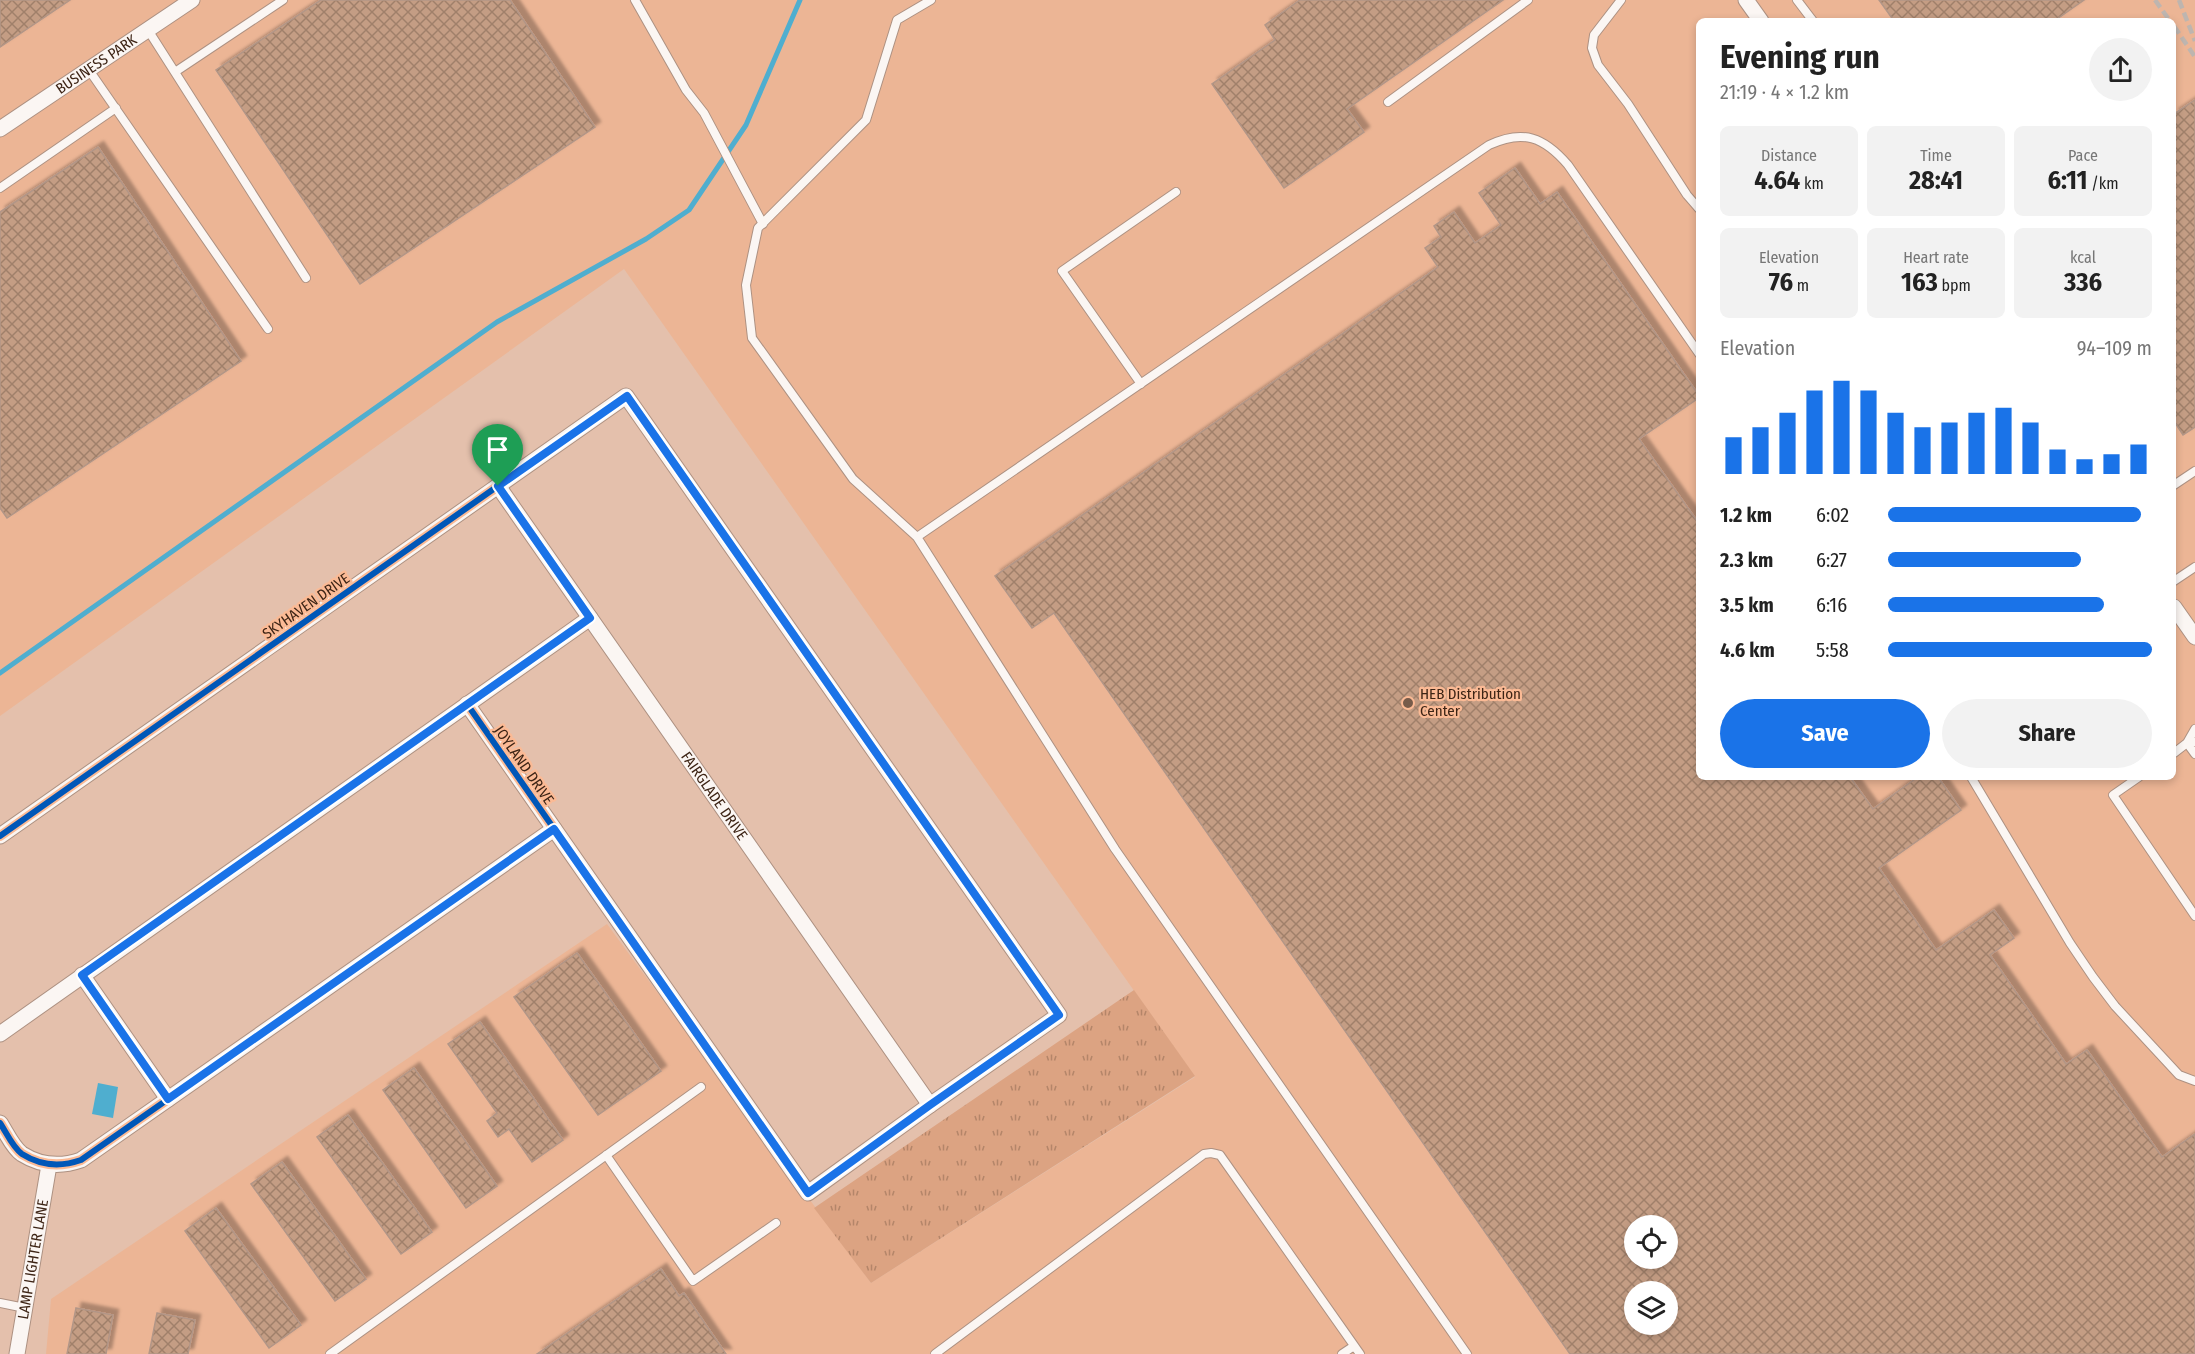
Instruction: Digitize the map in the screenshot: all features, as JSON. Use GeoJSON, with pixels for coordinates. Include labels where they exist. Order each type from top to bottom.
{"type":"FeatureCollection","features":[{"type":"Feature","properties":{"kind":"street","name":"BUSINESS PARK"},"geometry":{"type":"LineString","coordinates":[[0,129],[192,0]]}},
{"type":"Feature","properties":{"kind":"street"},"geometry":{"type":"LineString","coordinates":[[1746,0],[1759,18]]}},
{"type":"Feature","properties":{"kind":"street","name":"SKYHAVEN DRIVE"},"geometry":{"type":"LineString","coordinates":[[0,836],[627,396],[1059,1015],[930,1105]]}},
{"type":"Feature","properties":{"kind":"street","name":"FAIRGLADE DRIVE"},"geometry":{"type":"LineString","coordinates":[[498,486],[930,1105]]}},
{"type":"Feature","properties":{"kind":"street"},"geometry":{"type":"LineString","coordinates":[[2176,610],[2195,637]]}},
{"type":"Feature","properties":{"kind":"street"},"geometry":{"type":"LineString","coordinates":[[0,1034],[590,618]]}},
{"type":"Feature","properties":{"kind":"street","name":"JOYLAND DRIVE"},"geometry":{"type":"LineString","coordinates":[[467,704],[808,1193],[930,1105]]}},
{"type":"Feature","properties":{"kind":"street"},"geometry":{"type":"LineString","coordinates":[[0,1123],[21,1153],[49,1165],[64,1165],[81,1160],[554,829]]}},
{"type":"Feature","properties":{"kind":"street"},"geometry":{"type":"LineString","coordinates":[[82,975],[168,1099]]}},
{"type":"Feature","properties":{"kind":"street","name":"LAMP LIGHTER LANE"},"geometry":{"type":"LineString","coordinates":[[17,1354],[49,1165]]}},
{"type":"Feature","properties":{"kind":"lane"},"geometry":{"type":"LineString","coordinates":[[175,72],[283,0]]}},
{"type":"Feature","properties":{"kind":"lane"},"geometry":{"type":"LineString","coordinates":[[635,0],[686,90],[704,113],[763,224]]}},
{"type":"Feature","properties":{"kind":"lane"},"geometry":{"type":"LineString","coordinates":[[931,0],[897,20],[866,120],[758,228],[746,285],[752,338],[853,479],[917,537],[1114,849],[1467,1354]]}},
{"type":"Feature","properties":{"kind":"lane"},"geometry":{"type":"LineString","coordinates":[[1388,102],[1528,0]]}},
{"type":"Feature","properties":{"kind":"lane"},"geometry":{"type":"LineString","coordinates":[[1621,0],[1594,35],[1592,48],[1598,65],[1628,104],[1696,205]]}},
{"type":"Feature","properties":{"kind":"lane"},"geometry":{"type":"LineString","coordinates":[[1797,0],[1811,18]]}},
{"type":"Feature","properties":{"kind":"lane"},"geometry":{"type":"LineString","coordinates":[[148,30],[306,278]]}},
{"type":"Feature","properties":{"kind":"lane"},"geometry":{"type":"LineString","coordinates":[[89,70],[268,329]]}},
{"type":"Feature","properties":{"kind":"lane"},"geometry":{"type":"LineString","coordinates":[[0,188],[116,108]]}},
{"type":"Feature","properties":{"kind":"lane"},"geometry":{"type":"LineString","coordinates":[[917,537],[1488,145],[1504,138],[1520,136],[1538,140],[1553,148],[1568,165],[1696,349]]}},
{"type":"Feature","properties":{"kind":"lane"},"geometry":{"type":"LineString","coordinates":[[1141,384],[1062,271],[1176,192]]}},
{"type":"Feature","properties":{"kind":"lane"},"geometry":{"type":"LineString","coordinates":[[2176,484],[2195,471]]}},
{"type":"Feature","properties":{"kind":"lane"},"geometry":{"type":"LineString","coordinates":[[2176,580],[2195,567]]}},
{"type":"Feature","properties":{"kind":"lane"},"geometry":{"type":"LineString","coordinates":[[2195,729],[2191,742],[2195,754]]}},
{"type":"Feature","properties":{"kind":"lane"},"geometry":{"type":"LineString","coordinates":[[2176,752],[2191,742]]}},
{"type":"Feature","properties":{"kind":"lane"},"geometry":{"type":"LineString","coordinates":[[1973,780],[2092,977],[2115,1006],[2179,1075],[2195,1081]]}},
{"type":"Feature","properties":{"kind":"lane"},"geometry":{"type":"LineString","coordinates":[[2135,780],[2113,795],[2195,916]]}},
{"type":"Feature","properties":{"kind":"lane"},"geometry":{"type":"LineString","coordinates":[[330,1354],[701,1087]]}},
{"type":"Feature","properties":{"kind":"lane"},"geometry":{"type":"LineString","coordinates":[[935,1354],[1204,1154],[1211,1153],[1220,1155],[1360,1354]]}},
{"type":"Feature","properties":{"kind":"lane"},"geometry":{"type":"LineString","coordinates":[[606,1155],[693,1281],[776,1223]]}},
{"type":"Feature","properties":{"kind":"lane"},"geometry":{"type":"LineString","coordinates":[[0,1303],[25,1308]]}},
{"type":"Feature","properties":{"kind":"lane"},"geometry":{"type":"LineString","coordinates":[[1342,1354],[1354,1346]]}},
{"type":"Feature","properties":{"kind":"shaded area"},"geometry":{"type":"Polygon","coordinates":[[[0,0],[2195,0],[2195,1354],[46,1354],[51,1299],[607,924],[871,1283],[1195,1077],[624,269],[0,716],[0,0]]]}},
{"type":"Feature","properties":{"kind":"green space"},"geometry":{"type":"Polygon","coordinates":[[[1134,990],[1195,1076],[871,1283],[814,1208],[1134,990]]]}},
{"type":"Feature","properties":{"kind":"water"},"geometry":{"type":"Polygon","coordinates":[[[98,1083],[118,1087],[113,1118],[92,1114],[98,1083]]]}},
{"type":"Feature","properties":{"kind":"building"},"geometry":{"type":"Polygon","coordinates":[[[0,0],[70,0],[0,47],[0,0]]]}},
{"type":"Feature","properties":{"kind":"building"},"geometry":{"type":"Polygon","coordinates":[[[321,0],[510,0],[595,127],[360,284],[216,70],[321,0]]]}},
{"type":"Feature","properties":{"kind":"building"},"geometry":{"type":"Polygon","coordinates":[[[1300,0],[1503,0],[1347,109],[1364,132],[1284,188],[1212,84],[1275,40],[1265,25],[1300,0]]]}},
{"type":"Feature","properties":{"kind":"building"},"geometry":{"type":"Polygon","coordinates":[[[1879,0],[2084,0],[2058,18],[1892,18],[1879,0]]]}},
{"type":"Feature","properties":{"kind":"building"},"geometry":{"type":"Polygon","coordinates":[[[2195,100],[2195,427],[2183,435],[2176,424],[2176,113],[2195,100]]]}},
{"type":"Feature","properties":{"kind":"building"},"geometry":{"type":"Polygon","coordinates":[[[98,147],[241,361],[7,518],[0,508],[0,212],[98,147]]]}},
{"type":"Feature","properties":{"kind":"building","name":"HEB Distribution Center"},"geometry":{"type":"Polygon","coordinates":[[[1515,168],[1540,204],[1557,192],[1696,391],[1696,400],[1639,439],[1696,519],[1696,780],[1852,780],[1873,809],[1914,780],[1940,780],[1961,810],[1879,868],[1936,950],[1994,910],[2014,938],[1990,955],[2066,1064],[2087,1050],[2162,1157],[2195,1134],[2195,1354],[1570,1354],[1054,613],[1032,628],[995,576],[1438,267],[1425,248],[1441,237],[1434,226],[1454,212],[1475,243],[1501,225],[1479,193],[1515,168]]]}},
{"type":"Feature","properties":{"kind":"building"},"geometry":{"type":"Polygon","coordinates":[[[577,953],[661,1071],[598,1115],[514,997],[577,953]]]}},
{"type":"Feature","properties":{"kind":"building"},"geometry":{"type":"Polygon","coordinates":[[[480,1022],[563,1140],[532,1162],[509,1129],[498,1137],[487,1121],[497,1113],[448,1044],[480,1022]]]}},
{"type":"Feature","properties":{"kind":"building"},"geometry":{"type":"Polygon","coordinates":[[[414,1068],[497,1186],[466,1208],[383,1090],[414,1068]]]}},
{"type":"Feature","properties":{"kind":"building"},"geometry":{"type":"Polygon","coordinates":[[[348,1115],[432,1232],[401,1254],[317,1137],[348,1115]]]}},
{"type":"Feature","properties":{"kind":"building"},"geometry":{"type":"Polygon","coordinates":[[[282,1162],[366,1279],[335,1301],[251,1184],[282,1162]]]}},
{"type":"Feature","properties":{"kind":"building"},"geometry":{"type":"Polygon","coordinates":[[[216,1208],[301,1325],[269,1348],[185,1231],[216,1208]]]}},
{"type":"Feature","properties":{"kind":"building"},"geometry":{"type":"Polygon","coordinates":[[[661,1269],[679,1296],[684,1293],[726,1354],[537,1354],[661,1269]]]}},
{"type":"Feature","properties":{"kind":"building"},"geometry":{"type":"Polygon","coordinates":[[[76,1308],[113,1315],[106,1354],[67,1354],[76,1308]]]}},
{"type":"Feature","properties":{"kind":"building"},"geometry":{"type":"Polygon","coordinates":[[[157,1313],[195,1320],[188,1354],[149,1354],[157,1313]]]}},
{"type":"Feature","properties":{"kind":"waterway"},"geometry":{"type":"LineString","coordinates":[[0,673],[497,322],[646,239],[689,210],[746,125],[800,0]]}},
{"type":"Feature","properties":{"kind":"railway"},"geometry":{"type":"LineString","coordinates":[[2155,0],[2168,18]]}},
{"type":"Feature","properties":{"kind":"railway"},"geometry":{"type":"LineString","coordinates":[[2179,0],[2195,41]]}},
{"type":"Feature","properties":{"kind":"railway"},"geometry":{"type":"LineString","coordinates":[[2176,29],[2195,57]]}},
{"type":"Feature","properties":{"kind":"cycle path"},"geometry":{"type":"LineString","coordinates":[[0,836],[626,396],[1059,1015],[808,1193],[467,704]]}},
{"type":"Feature","properties":{"kind":"cycle path"},"geometry":{"type":"LineString","coordinates":[[0,1123],[16,1148],[29,1158],[51,1164],[66,1164],[81,1160],[554,829]]}},
{"type":"Feature","properties":{"kind":"place","name":"HEB Distribution Center"},"geometry":{"type":"Point","coordinates":[1408,703]}},
{"type":"Feature","properties":{"kind":"route"},"geometry":{"type":"LineString","coordinates":[[627,396],[1059,1015],[808,1193],[554,829],[168,1099],[82,975],[590,618],[498,486],[627,396]]}}]}
